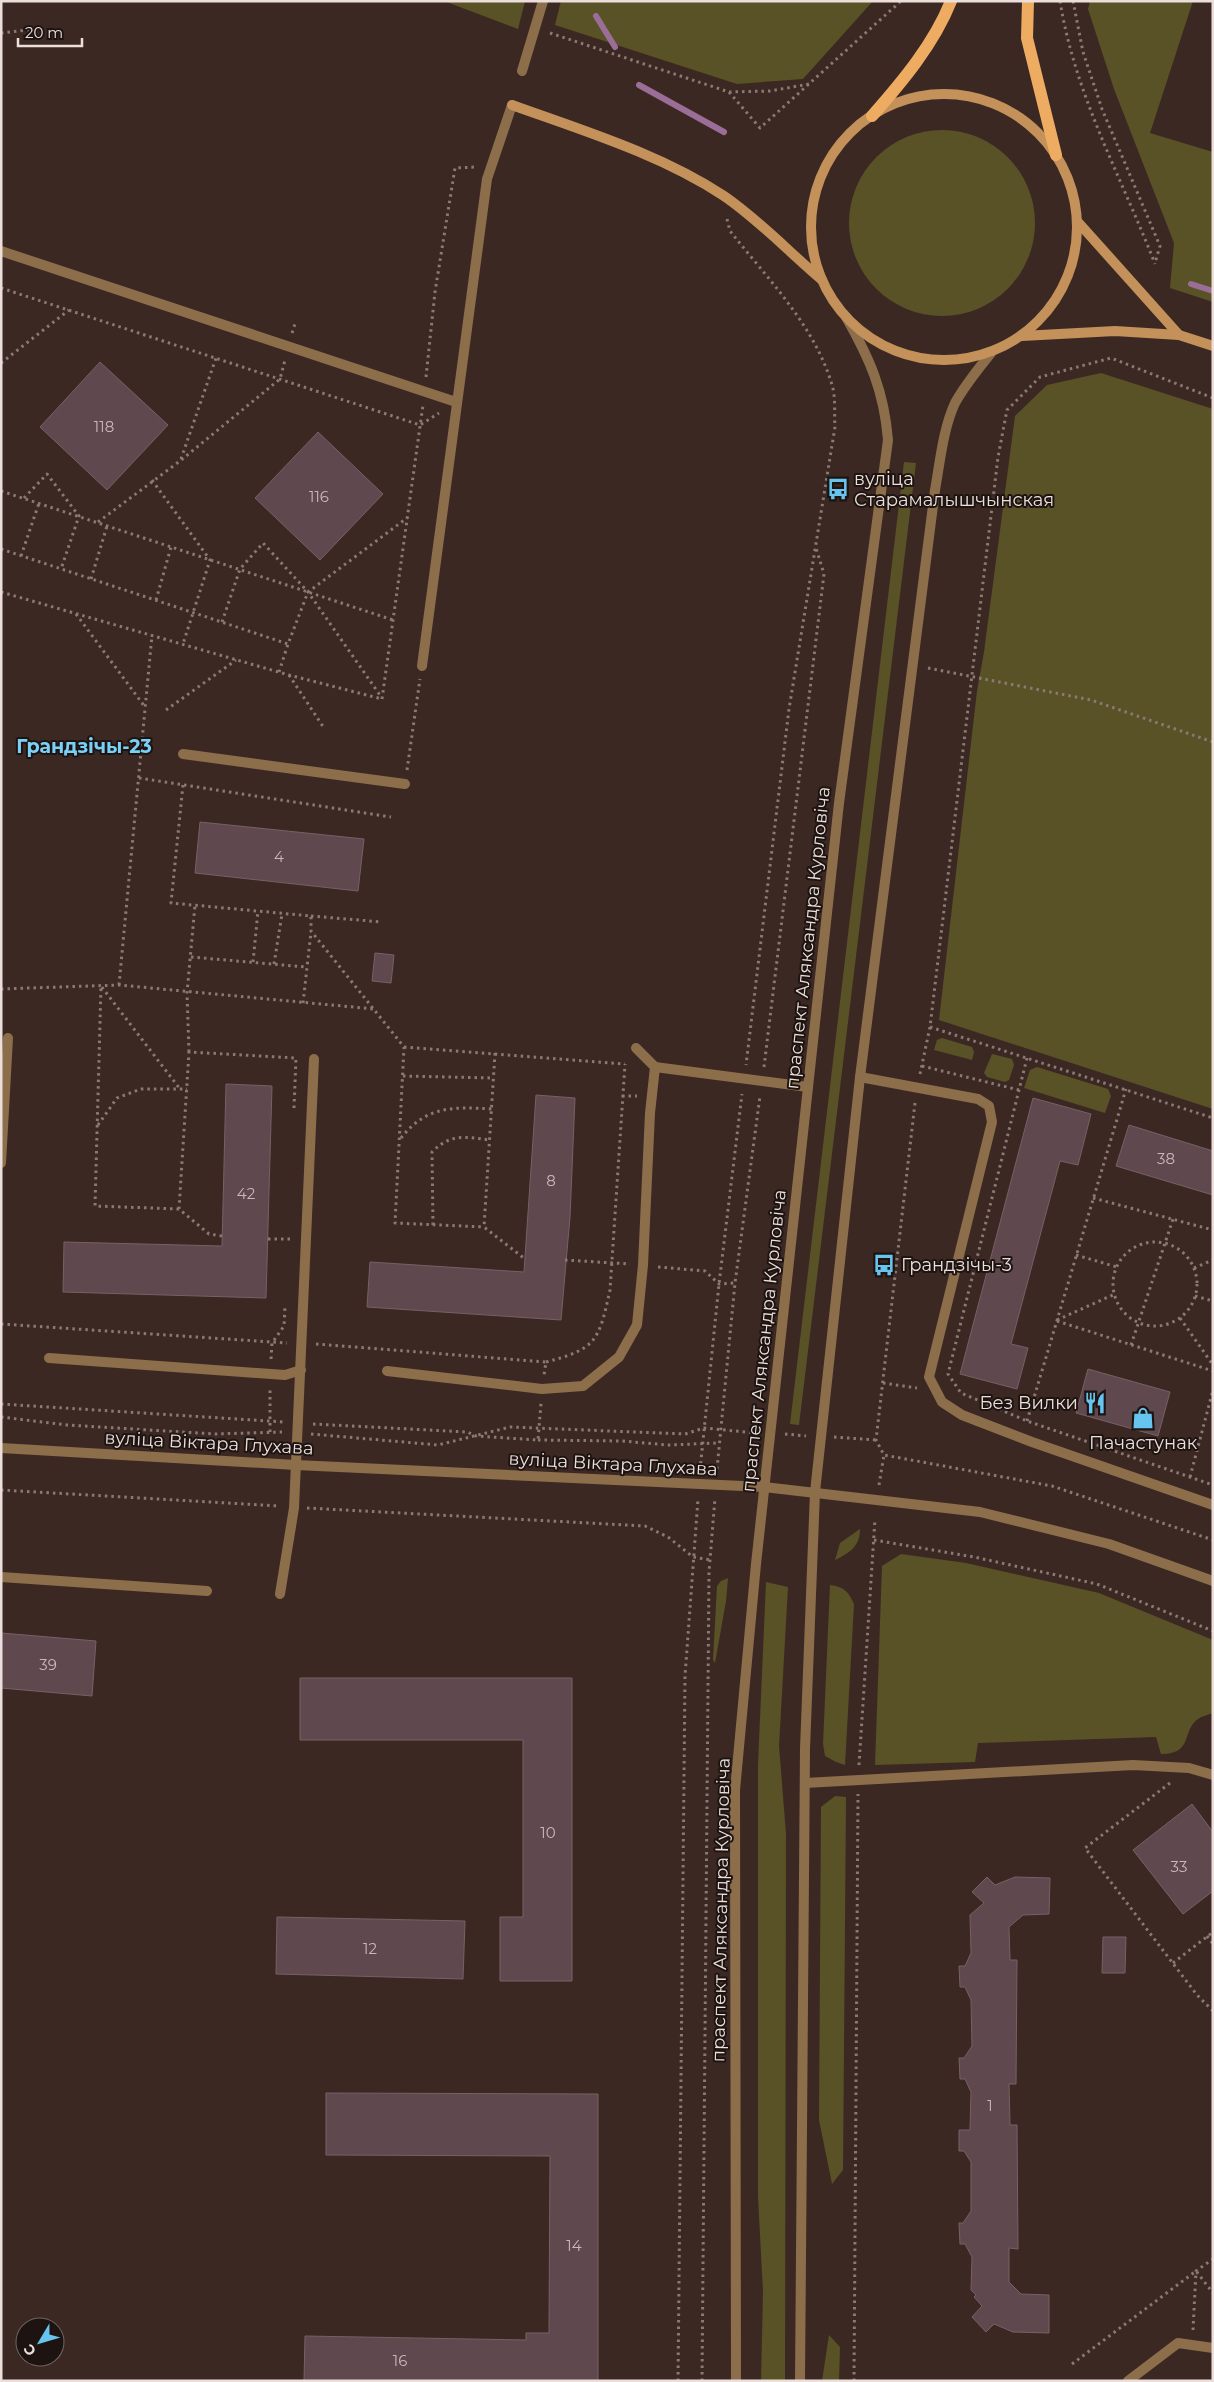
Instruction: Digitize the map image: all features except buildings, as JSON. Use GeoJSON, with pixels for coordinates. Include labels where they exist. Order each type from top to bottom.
{"type":"FeatureCollection","features":[{"type":"Feature","properties":{"kind":"main road"},"geometry":{"type":"LineString","coordinates":[[951,1],[942,25],[897,87],[872,116],[847,137],[832,156],[821,177],[813,207],[812,242],[822,280],[846,318],[880,344],[916,358],[946,361],[991,353],[1022,336],[1050,310],[1068,276],[1076,249],[1077,221],[1071,187],[1056,155],[1027,38],[1028,1]]}},
{"type":"Feature","properties":{"kind":"main road"},"geometry":{"type":"LineString","coordinates":[[872,116],[906,100],[932,95],[970,97],[997,105],[1021,119],[1040,135],[1056,155]]}},
{"type":"Feature","properties":{"kind":"main road"},"geometry":{"type":"LineString","coordinates":[[512,105],[618,144],[673,167],[737,206],[822,280]]}},
{"type":"Feature","properties":{"kind":"main road"},"geometry":{"type":"LineString","coordinates":[[1077,221],[1179,335]]}},
{"type":"Feature","properties":{"kind":"main road"},"geometry":{"type":"LineString","coordinates":[[1022,336],[1116,331],[1179,335],[1213,346]]}},
{"type":"Feature","properties":{"kind":"street"},"geometry":{"type":"LineString","coordinates":[[522,71],[543,1]]}},
{"type":"Feature","properties":{"kind":"street"},"geometry":{"type":"LineString","coordinates":[[422,666],[487,179],[512,105]]}},
{"type":"Feature","properties":{"kind":"street"},"geometry":{"type":"LineString","coordinates":[[1,251],[456,402]]}},
{"type":"Feature","properties":{"kind":"street","name":"праспект Аляксандра Курловіча"},"geometry":{"type":"LineString","coordinates":[[736,2381],[735,1790],[764,1487],[840,803],[888,440],[886,417],[879,385],[868,356],[846,318]]}},
{"type":"Feature","properties":{"kind":"street"},"geometry":{"type":"LineString","coordinates":[[800,2381],[805,1783],[815,1492],[820,1436],[860,1077],[935,490],[943,446],[955,405],[972,375],[991,353]]}},
{"type":"Feature","properties":{"kind":"street"},"geometry":{"type":"LineString","coordinates":[[183,754],[405,784]]}},
{"type":"Feature","properties":{"kind":"street"},"geometry":{"type":"LineString","coordinates":[[1,1163],[8,1038]]}},
{"type":"Feature","properties":{"kind":"street"},"geometry":{"type":"LineString","coordinates":[[636,1048],[655,1067],[808,1087]]}},
{"type":"Feature","properties":{"kind":"street"},"geometry":{"type":"LineString","coordinates":[[280,1594],[294,1508],[314,1059]]}},
{"type":"Feature","properties":{"kind":"street"},"geometry":{"type":"LineString","coordinates":[[387,1371],[542,1389],[583,1386],[619,1357],[637,1325],[650,1112],[655,1067]]}},
{"type":"Feature","properties":{"kind":"street"},"geometry":{"type":"LineString","coordinates":[[860,1077],[978,1099],[988,1106],[992,1122],[928,1377],[942,1402],[962,1415],[1032,1442],[1213,1505]]}},
{"type":"Feature","properties":{"kind":"street"},"geometry":{"type":"LineString","coordinates":[[49,1358],[285,1375],[301,1370]]}},
{"type":"Feature","properties":{"kind":"street","name":"вуліца Віктара Глухава"},"geometry":{"type":"LineString","coordinates":[[1,1448],[296,1465],[764,1487],[815,1492],[980,1512],[1109,1544],[1213,1581]]}},
{"type":"Feature","properties":{"kind":"street"},"geometry":{"type":"LineString","coordinates":[[1,1577],[207,1591]]}},
{"type":"Feature","properties":{"kind":"street"},"geometry":{"type":"LineString","coordinates":[[805,1783],[1133,1765],[1189,1768],[1213,1775]]}},
{"type":"Feature","properties":{"kind":"street"},"geometry":{"type":"LineString","coordinates":[[1128,2381],[1178,2343],[1213,2348]]}},
{"type":"Feature","properties":{"kind":"path"},"geometry":{"type":"LineString","coordinates":[[729,92],[760,128],[901,1]]}},
{"type":"Feature","properties":{"kind":"path"},"geometry":{"type":"LineString","coordinates":[[1060,1],[1065,30],[1087,104],[1155,264],[1160,246],[1102,109],[1083,52],[1073,1]]}},
{"type":"Feature","properties":{"kind":"path"},"geometry":{"type":"LineString","coordinates":[[1,33],[43,28]]}},
{"type":"Feature","properties":{"kind":"path"},"geometry":{"type":"LineString","coordinates":[[535,28],[729,92],[770,91],[810,84]]}},
{"type":"Feature","properties":{"kind":"path"},"geometry":{"type":"LineString","coordinates":[[382,699],[408,518],[436,292],[456,168]]}},
{"type":"Feature","properties":{"kind":"path"},"geometry":{"type":"LineString","coordinates":[[704,1428],[719,1284],[789,709],[835,427],[833,386],[803,325],[730,231],[727,219]]}},
{"type":"Feature","properties":{"kind":"path"},"geometry":{"type":"LineString","coordinates":[[1,288],[420,425]]}},
{"type":"Feature","properties":{"kind":"path"},"geometry":{"type":"LineString","coordinates":[[1,363],[69,310]]}},
{"type":"Feature","properties":{"kind":"path"},"geometry":{"type":"LineString","coordinates":[[98,522],[180,461],[280,379],[296,321]]}},
{"type":"Feature","properties":{"kind":"path"},"geometry":{"type":"LineString","coordinates":[[180,461],[216,358]]}},
{"type":"Feature","properties":{"kind":"path"},"geometry":{"type":"LineString","coordinates":[[879,1484],[884,1455],[876,1440],[917,1087],[930,1027],[998,457],[1007,410],[1040,377],[1111,358],[1213,398]]}},
{"type":"Feature","properties":{"kind":"path"},"geometry":{"type":"LineString","coordinates":[[24,498],[48,474],[78,516]]}},
{"type":"Feature","properties":{"kind":"path"},"geometry":{"type":"LineString","coordinates":[[152,480],[210,560]]}},
{"type":"Feature","properties":{"kind":"path"},"geometry":{"type":"LineString","coordinates":[[1,491],[393,620]]}},
{"type":"Feature","properties":{"kind":"path"},"geometry":{"type":"LineString","coordinates":[[21,556],[39,503]]}},
{"type":"Feature","properties":{"kind":"path"},"geometry":{"type":"LineString","coordinates":[[62,569],[78,516]]}},
{"type":"Feature","properties":{"kind":"path"},"geometry":{"type":"LineString","coordinates":[[279,672],[308,592],[408,518]]}},
{"type":"Feature","properties":{"kind":"path"},"geometry":{"type":"LineString","coordinates":[[91,579],[108,526]]}},
{"type":"Feature","properties":{"kind":"path"},"geometry":{"type":"LineString","coordinates":[[222,622],[240,570],[263,543],[308,592],[382,699]]}},
{"type":"Feature","properties":{"kind":"path"},"geometry":{"type":"LineString","coordinates":[[720,1429],[735,1283],[762,1080],[824,574],[816,545]]}},
{"type":"Feature","properties":{"kind":"path"},"geometry":{"type":"LineString","coordinates":[[156,600],[171,547]]}},
{"type":"Feature","properties":{"kind":"path"},"geometry":{"type":"LineString","coordinates":[[1,549],[288,644]]}},
{"type":"Feature","properties":{"kind":"path"},"geometry":{"type":"LineString","coordinates":[[183,644],[195,613],[210,560]]}},
{"type":"Feature","properties":{"kind":"path"},"geometry":{"type":"LineString","coordinates":[[1,592],[289,675],[382,699]]}},
{"type":"Feature","properties":{"kind":"path"},"geometry":{"type":"LineString","coordinates":[[76,613],[146,708]]}},
{"type":"Feature","properties":{"kind":"path"},"geometry":{"type":"LineString","coordinates":[[119,985],[152,635]]}},
{"type":"Feature","properties":{"kind":"path"},"geometry":{"type":"LineString","coordinates":[[166,710],[236,660]]}},
{"type":"Feature","properties":{"kind":"path"},"geometry":{"type":"LineString","coordinates":[[912,665],[1090,700],[1213,742]]}},
{"type":"Feature","properties":{"kind":"path"},"geometry":{"type":"LineString","coordinates":[[405,784],[422,666]]}},
{"type":"Feature","properties":{"kind":"path"},"geometry":{"type":"LineString","coordinates":[[289,675],[324,728]]}},
{"type":"Feature","properties":{"kind":"path"},"geometry":{"type":"LineString","coordinates":[[139,778],[391,817]]}},
{"type":"Feature","properties":{"kind":"path"},"geometry":{"type":"LineString","coordinates":[[183,784],[171,903],[382,922]]}},
{"type":"Feature","properties":{"kind":"path"},"geometry":{"type":"LineString","coordinates":[[179,1209],[189,1052],[187,994],[195,905]]}},
{"type":"Feature","properties":{"kind":"path"},"geometry":{"type":"LineString","coordinates":[[253,962],[258,911]]}},
{"type":"Feature","properties":{"kind":"path"},"geometry":{"type":"LineString","coordinates":[[274,964],[282,914]]}},
{"type":"Feature","properties":{"kind":"path"},"geometry":{"type":"LineString","coordinates":[[303,1003],[311,916]]}},
{"type":"Feature","properties":{"kind":"path"},"geometry":{"type":"LineString","coordinates":[[311,931],[404,1047],[395,1223],[484,1227],[525,1259]]}},
{"type":"Feature","properties":{"kind":"path"},"geometry":{"type":"LineString","coordinates":[[191,957],[306,967]]}},
{"type":"Feature","properties":{"kind":"path"},"geometry":{"type":"LineString","coordinates":[[1,989],[119,985],[187,994],[374,1009]]}},
{"type":"Feature","properties":{"kind":"path"},"geometry":{"type":"LineString","coordinates":[[101,986],[180,1089]]}},
{"type":"Feature","properties":{"kind":"path"},"geometry":{"type":"LineString","coordinates":[[101,986],[95,1206],[179,1209],[209,1234],[222,1236]]}},
{"type":"Feature","properties":{"kind":"path"},"geometry":{"type":"LineString","coordinates":[[930,1027],[1213,1118]]}},
{"type":"Feature","properties":{"kind":"path"},"geometry":{"type":"LineString","coordinates":[[404,1047],[625,1064],[610,1290],[604,1318],[593,1342],[575,1354],[546,1362]]}},
{"type":"Feature","properties":{"kind":"path"},"geometry":{"type":"LineString","coordinates":[[189,1052],[314,1059]]}},
{"type":"Feature","properties":{"kind":"path"},"geometry":{"type":"LineString","coordinates":[[484,1227],[495,1053]]}},
{"type":"Feature","properties":{"kind":"path"},"geometry":{"type":"LineString","coordinates":[[1027,1058],[948,1374],[960,1393],[1027,1421],[1213,1485]]}},
{"type":"Feature","properties":{"kind":"path"},"geometry":{"type":"LineString","coordinates":[[922,1066],[1019,1090]]}},
{"type":"Feature","properties":{"kind":"path"},"geometry":{"type":"LineString","coordinates":[[403,1076],[494,1078]]}},
{"type":"Feature","properties":{"kind":"path"},"geometry":{"type":"LineString","coordinates":[[97,1125],[117,1098],[141,1089],[187,1089]]}},
{"type":"Feature","properties":{"kind":"path"},"geometry":{"type":"LineString","coordinates":[[1027,1421],[1126,1089]]}},
{"type":"Feature","properties":{"kind":"path"},"geometry":{"type":"LineString","coordinates":[[400,1139],[420,1118],[439,1110],[459,1107],[492,1109]]}},
{"type":"Feature","properties":{"kind":"path"},"geometry":{"type":"LineString","coordinates":[[433,1225],[432,1152],[443,1141],[462,1137],[490,1140]]}},
{"type":"Feature","properties":{"kind":"path"},"geometry":{"type":"LineString","coordinates":[[1093,1198],[1213,1230]]}},
{"type":"Feature","properties":{"kind":"path"},"geometry":{"type":"LineString","coordinates":[[1131,1344],[1173,1219]]}},
{"type":"Feature","properties":{"kind":"path"},"geometry":{"type":"LineString","coordinates":[[268,1239],[306,1240]]}},
{"type":"Feature","properties":{"kind":"path"},"geometry":{"type":"LineString","coordinates":[[1149,1242],[1165,1243],[1176,1247],[1187,1256],[1194,1268],[1197,1282],[1196,1296],[1180,1318],[1167,1324],[1154,1326],[1139,1322],[1129,1316],[1120,1306],[1115,1294],[1114,1280],[1117,1267],[1124,1255],[1136,1246],[1149,1242]]}},
{"type":"Feature","properties":{"kind":"path"},"geometry":{"type":"LineString","coordinates":[[1076,1254],[1117,1267]]}},
{"type":"Feature","properties":{"kind":"path"},"geometry":{"type":"LineString","coordinates":[[565,1260],[611,1262],[705,1271],[719,1284],[735,1283]]}},
{"type":"Feature","properties":{"kind":"path"},"geometry":{"type":"LineString","coordinates":[[1194,1268],[1213,1260]]}},
{"type":"Feature","properties":{"kind":"path"},"geometry":{"type":"LineString","coordinates":[[1057,1321],[1115,1294]]}},
{"type":"Feature","properties":{"kind":"path"},"geometry":{"type":"LineString","coordinates":[[1196,1296],[1213,1302]]}},
{"type":"Feature","properties":{"kind":"path"},"geometry":{"type":"LineString","coordinates":[[1180,1318],[1213,1366]]}},
{"type":"Feature","properties":{"kind":"path"},"geometry":{"type":"LineString","coordinates":[[1057,1321],[1213,1371]]}},
{"type":"Feature","properties":{"kind":"path"},"geometry":{"type":"LineString","coordinates":[[1,1324],[272,1342]]}},
{"type":"Feature","properties":{"kind":"path"},"geometry":{"type":"LineString","coordinates":[[302,1343],[347,1345]]}},
{"type":"Feature","properties":{"kind":"path"},"geometry":{"type":"LineString","coordinates":[[1190,1476],[1213,1390]]}},
{"type":"Feature","properties":{"kind":"path"},"geometry":{"type":"LineString","coordinates":[[1,1404],[297,1428],[438,1445],[510,1427],[685,1434],[704,1428],[876,1440]]}},
{"type":"Feature","properties":{"kind":"path"},"geometry":{"type":"LineString","coordinates":[[1,1417],[67,1425],[216,1434],[297,1428],[466,1432],[476,1436]]}},
{"type":"Feature","properties":{"kind":"path"},"geometry":{"type":"LineString","coordinates":[[538,1440],[622,1441],[668,1445],[718,1443]]}},
{"type":"Feature","properties":{"kind":"path"},"geometry":{"type":"LineString","coordinates":[[884,1455],[1052,1486],[1213,1540]]}},
{"type":"Feature","properties":{"kind":"path"},"geometry":{"type":"LineString","coordinates":[[1,1490],[294,1508],[645,1526],[668,1537],[693,1557],[711,1560],[709,1592],[702,2381]]}},
{"type":"Feature","properties":{"kind":"path"},"geometry":{"type":"LineString","coordinates":[[854,2381],[858,1780],[870,1572],[875,1519]]}},
{"type":"Feature","properties":{"kind":"path"},"geometry":{"type":"LineString","coordinates":[[874,1540],[974,1557],[1097,1584],[1213,1631]]}},
{"type":"Feature","properties":{"kind":"path"},"geometry":{"type":"LineString","coordinates":[[678,2381],[685,1676],[693,1557]]}},
{"type":"Feature","properties":{"kind":"path"},"geometry":{"type":"LineString","coordinates":[[1174,1780],[1085,1848],[1197,1995],[1213,2011]]}},
{"type":"Feature","properties":{"kind":"path"},"geometry":{"type":"LineString","coordinates":[[1173,1963],[1213,1932]]}},
{"type":"Feature","properties":{"kind":"path"},"geometry":{"type":"LineString","coordinates":[[1207,1936],[1213,1944]]}},
{"type":"Feature","properties":{"kind":"path"},"geometry":{"type":"LineString","coordinates":[[1072,2364],[1213,2259]]}},
{"type":"Feature","properties":{"kind":"path"},"geometry":{"type":"LineString","coordinates":[[1196,2271],[1213,2293]]}},
{"type":"Feature","properties":{"kind":"path"},"geometry":{"type":"LineString","coordinates":[[1192,2345],[1196,2271]]}},
{"type":"Feature","properties":{"kind":"shaded area"},"geometry":{"type":"Polygon","coordinates":[[[444,1],[525,1],[518,29],[444,1]]]}},
{"type":"Feature","properties":{"kind":"shaded area"},"geometry":{"type":"Polygon","coordinates":[[[561,1],[873,1],[803,79],[737,84],[555,25],[561,1]]]}},
{"type":"Feature","properties":{"kind":"shaded area"},"geometry":{"type":"Polygon","coordinates":[[[1090,1],[1193,1],[1150,133],[1213,152],[1213,302],[1170,288],[1174,243],[1114,89],[1088,9],[1090,1]]]}},
{"type":"Feature","properties":{"kind":"shaded area"},"geometry":{"type":"Polygon","coordinates":[[[942,130],[969,134],[986,141],[1001,151],[1014,164],[1024,179],[1031,196],[1035,223],[1031,250],[1024,267],[1014,282],[1001,295],[986,305],[969,312],[942,316],[915,312],[898,305],[883,295],[870,282],[860,267],[853,250],[849,223],[853,196],[860,179],[870,164],[883,151],[898,141],[915,134],[942,130]]]}},
{"type":"Feature","properties":{"kind":"shaded area"},"geometry":{"type":"Polygon","coordinates":[[[1101,373],[1213,409],[1213,1109],[939,1020],[977,691],[984,652],[1015,416],[1047,385],[1101,373]]]}},
{"type":"Feature","properties":{"kind":"shaded area"},"geometry":{"type":"Polygon","coordinates":[[[904,462],[916,463],[799,1425],[790,1424],[904,462]]]}},
{"type":"Feature","properties":{"kind":"shaded area"},"geometry":{"type":"Polygon","coordinates":[[[942,1038],[972,1047],[974,1052],[972,1060],[934,1050],[937,1040],[942,1038]]]}},
{"type":"Feature","properties":{"kind":"shaded area"},"geometry":{"type":"Polygon","coordinates":[[[992,1054],[1012,1059],[1014,1065],[1009,1080],[1005,1082],[987,1077],[984,1073],[992,1054]]]}},
{"type":"Feature","properties":{"kind":"shaded area"},"geometry":{"type":"Polygon","coordinates":[[[1037,1067],[1108,1089],[1111,1096],[1105,1113],[1024,1088],[1030,1070],[1037,1067]]]}},
{"type":"Feature","properties":{"kind":"shaded area"},"geometry":{"type":"Polygon","coordinates":[[[860,1529],[860,1535],[853,1549],[835,1560],[840,1543],[860,1529]]]}},
{"type":"Feature","properties":{"kind":"shaded area"},"geometry":{"type":"Polygon","coordinates":[[[901,1554],[966,1563],[1099,1593],[1213,1640],[1213,1713],[1198,1719],[1193,1724],[1183,1746],[1171,1753],[1161,1754],[1156,1737],[978,1743],[975,1762],[875,1765],[882,1566],[901,1554]]]}},
{"type":"Feature","properties":{"kind":"shaded area"},"geometry":{"type":"Polygon","coordinates":[[[728,1578],[726,1601],[715,1663],[713,1660],[717,1586],[721,1581],[728,1578]]]}},
{"type":"Feature","properties":{"kind":"shaded area"},"geometry":{"type":"Polygon","coordinates":[[[766,1582],[788,1587],[779,1746],[786,1834],[785,2381],[761,2381],[763,2292],[758,2197],[758,1764],[766,1582]]]}},
{"type":"Feature","properties":{"kind":"shaded area"},"geometry":{"type":"Polygon","coordinates":[[[830,1585],[845,1590],[854,1604],[845,1765],[825,1756],[823,1744],[830,1585]]]}},
{"type":"Feature","properties":{"kind":"shaded area"},"geometry":{"type":"Polygon","coordinates":[[[835,1796],[846,1797],[843,2170],[832,2184],[819,2120],[821,1807],[835,1796]]]}},
{"type":"Feature","properties":{"kind":"shaded area"},"geometry":{"type":"Polygon","coordinates":[[[829,2335],[840,2347],[839,2381],[822,2381],[829,2335]]]}},
{"type":"Feature","properties":{"kind":"waterway"},"geometry":{"type":"LineString","coordinates":[[596,16],[615,47]]}},
{"type":"Feature","properties":{"kind":"waterway"},"geometry":{"type":"LineString","coordinates":[[639,85],[724,132]]}},
{"type":"Feature","properties":{"kind":"waterway"},"geometry":{"type":"LineString","coordinates":[[1191,284],[1213,291]]}},
{"type":"Feature","properties":{"kind":"place","name":"вуліца Старамалышчынская"},"geometry":{"type":"Point","coordinates":[838,489]}},
{"type":"Feature","properties":{"kind":"place","name":"Грандзічы-3"},"geometry":{"type":"Point","coordinates":[884,1265]}},
{"type":"Feature","properties":{"kind":"place","name":"Без Вилки"},"geometry":{"type":"Point","coordinates":[1095,1403]}},
{"type":"Feature","properties":{"kind":"place","name":"Пачастунак"},"geometry":{"type":"Point","coordinates":[1143,1418]}},
{"type":"Feature","properties":{"kind":"district","name":"Грандзічы-23"},"geometry":{"type":"Point","coordinates":[84,746]}}]}
